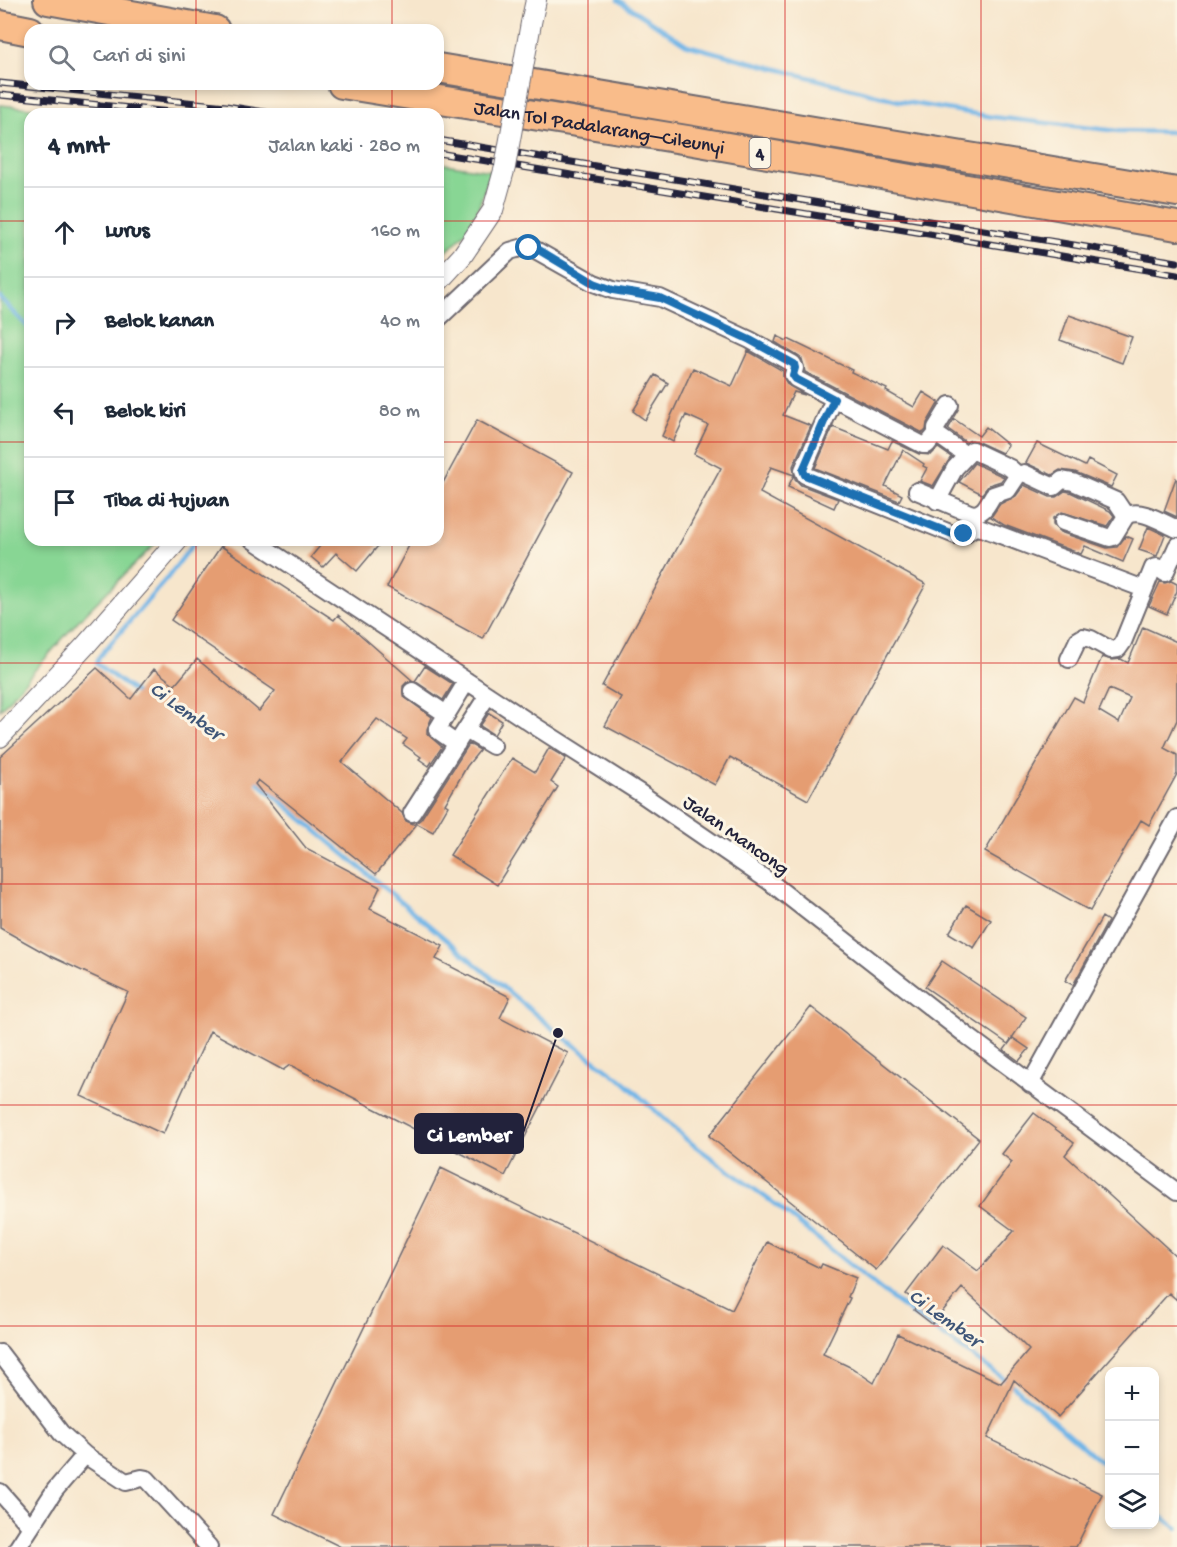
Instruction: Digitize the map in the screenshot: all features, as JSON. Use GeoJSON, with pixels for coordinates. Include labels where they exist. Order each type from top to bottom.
{"type":"FeatureCollection","features":[{"type":"Feature","properties":{"kind":"highway"},"geometry":{"type":"LineString","coordinates":[[48,0],[182,24]]}},
{"type":"Feature","properties":{"kind":"highway"},"geometry":{"type":"LineString","coordinates":[[0,25],[24,29]]}},
{"type":"Feature","properties":{"kind":"highway","name":"Jalan Tol Padalarang–Cileunyi"},"geometry":{"type":"LineString","coordinates":[[444,69],[1177,192]]}},
{"type":"Feature","properties":{"kind":"highway","name":"Jalan Tol Padalarang–Cileunyi"},"geometry":{"type":"LineString","coordinates":[[379,90],[688,140],[1177,226]]}},
{"type":"Feature","properties":{"kind":"street"},"geometry":{"type":"LineString","coordinates":[[444,276],[462,256],[494,210],[505,167],[536,0]]}},
{"type":"Feature","properties":{"kind":"street"},"geometry":{"type":"LineString","coordinates":[[444,313],[510,251],[524,247],[532,248],[594,283],[613,290],[660,298],[750,340],[794,364],[793,375],[796,379],[924,445],[927,445],[936,434],[936,428],[950,405]]}},
{"type":"Feature","properties":{"kind":"street"},"geometry":{"type":"LineString","coordinates":[[834,399],[803,470],[805,475],[955,535],[964,534],[975,527],[982,528],[1144,589]]}},
{"type":"Feature","properties":{"kind":"street"},"geometry":{"type":"LineString","coordinates":[[936,434],[966,454]]}},
{"type":"Feature","properties":{"kind":"street"},"geometry":{"type":"LineString","coordinates":[[937,501],[955,468],[972,450],[1010,468],[1018,475]]}},
{"type":"Feature","properties":{"kind":"street"},"geometry":{"type":"LineString","coordinates":[[917,492],[972,514],[978,514],[985,509],[993,495],[1008,490],[1018,475],[1024,473],[1054,486],[1062,480],[1073,482],[1116,501],[1126,516]]}},
{"type":"Feature","properties":{"kind":"street"},"geometry":{"type":"LineString","coordinates":[[1063,522],[1110,538],[1113,537],[1126,516],[1132,512],[1177,529]]}},
{"type":"Feature","properties":{"kind":"street"},"geometry":{"type":"LineString","coordinates":[[0,737],[85,646],[173,546]]}},
{"type":"Feature","properties":{"kind":"street","name":"Jalan Mancong"},"geometry":{"type":"LineString","coordinates":[[262,546],[640,793],[770,882],[1030,1084],[1177,1192]]}},
{"type":"Feature","properties":{"kind":"street"},"geometry":{"type":"LineString","coordinates":[[1069,659],[1078,640],[1083,637],[1111,651],[1118,649],[1155,567],[1171,576],[1177,546]]}},
{"type":"Feature","properties":{"kind":"street"},"geometry":{"type":"LineString","coordinates":[[457,744],[437,731],[467,681]]}},
{"type":"Feature","properties":{"kind":"street"},"geometry":{"type":"LineString","coordinates":[[412,691],[446,714]]}},
{"type":"Feature","properties":{"kind":"street"},"geometry":{"type":"LineString","coordinates":[[412,813],[488,695]]}},
{"type":"Feature","properties":{"kind":"street"},"geometry":{"type":"LineString","coordinates":[[466,730],[493,746]]}},
{"type":"Feature","properties":{"kind":"street"},"geometry":{"type":"LineString","coordinates":[[1030,1084],[1177,818]]}},
{"type":"Feature","properties":{"kind":"street"},"geometry":{"type":"LineString","coordinates":[[0,1353],[62,1433],[85,1455],[128,1483],[142,1478],[147,1479],[209,1547]]}},
{"type":"Feature","properties":{"kind":"street"},"geometry":{"type":"LineString","coordinates":[[18,1547],[55,1490],[85,1455]]}},
{"type":"Feature","properties":{"kind":"street"},"geometry":{"type":"LineString","coordinates":[[0,1492],[31,1527]]}},
{"type":"Feature","properties":{"kind":"green space"},"geometry":{"type":"Polygon","coordinates":[[[0,105],[31,108],[24,108],[24,546],[153,546],[79,620],[0,710],[0,105]]]}},
{"type":"Feature","properties":{"kind":"green space"},"geometry":{"type":"Polygon","coordinates":[[[444,164],[491,171],[472,226],[444,254],[444,164]]]}},
{"type":"Feature","properties":{"kind":"building"},"geometry":{"type":"Polygon","coordinates":[[[1069,315],[1132,337],[1122,363],[1060,340],[1069,315]]]}},
{"type":"Feature","properties":{"kind":"building"},"geometry":{"type":"Polygon","coordinates":[[[777,336],[787,341],[788,339],[852,370],[851,372],[887,389],[886,391],[914,407],[923,392],[939,402],[927,423],[926,430],[923,433],[805,372],[802,359],[775,342],[777,336]]]}},
{"type":"Feature","properties":{"kind":"building"},"geometry":{"type":"Polygon","coordinates":[[[748,351],[783,371],[783,377],[788,385],[805,395],[794,392],[783,415],[811,426],[793,466],[795,479],[801,485],[838,499],[834,508],[788,487],[794,475],[771,467],[760,493],[926,584],[808,800],[730,757],[715,785],[605,726],[621,697],[602,686],[721,468],[694,454],[708,425],[686,415],[673,442],[662,436],[693,368],[732,386],[748,351]]]}},
{"type":"Feature","properties":{"kind":"building"},"geometry":{"type":"Polygon","coordinates":[[[655,375],[668,383],[645,420],[633,411],[655,375]]]}},
{"type":"Feature","properties":{"kind":"building"},"geometry":{"type":"Polygon","coordinates":[[[954,419],[979,436],[986,427],[1008,445],[1002,453],[976,441],[966,442],[948,429],[954,419]]]}},
{"type":"Feature","properties":{"kind":"building"},"geometry":{"type":"Polygon","coordinates":[[[477,420],[573,472],[483,639],[387,587],[409,546],[444,546],[444,481],[477,420]]]}},
{"type":"Feature","properties":{"kind":"building"},"geometry":{"type":"Polygon","coordinates":[[[833,427],[888,449],[892,441],[919,454],[931,455],[938,448],[951,457],[933,486],[920,481],[927,468],[923,466],[924,464],[903,450],[885,486],[902,495],[899,501],[815,468],[833,427]]]}},
{"type":"Feature","properties":{"kind":"building"},"geometry":{"type":"Polygon","coordinates":[[[1037,443],[1085,466],[1088,460],[1117,475],[1111,487],[1075,472],[1060,470],[1052,475],[1026,463],[1037,443]]]}},
{"type":"Feature","properties":{"kind":"building"},"geometry":{"type":"Polygon","coordinates":[[[974,463],[1004,477],[1001,481],[989,485],[982,494],[959,482],[974,463]]]}},
{"type":"Feature","properties":{"kind":"building"},"geometry":{"type":"Polygon","coordinates":[[[1177,479],[1177,517],[1164,511],[1177,479]]]}},
{"type":"Feature","properties":{"kind":"building"},"geometry":{"type":"Polygon","coordinates":[[[1024,485],[1050,497],[1056,497],[1065,491],[1070,492],[1110,511],[1114,516],[1107,526],[1062,512],[1053,518],[1053,525],[1060,532],[1107,548],[1117,547],[1126,536],[1133,539],[1123,562],[1085,546],[1081,554],[1004,525],[991,517],[1000,504],[1016,496],[1024,485]]]}},
{"type":"Feature","properties":{"kind":"building"},"geometry":{"type":"Polygon","coordinates":[[[1148,527],[1165,535],[1157,556],[1139,550],[1148,527]]]}},
{"type":"Feature","properties":{"kind":"building"},"geometry":{"type":"Polygon","coordinates":[[[221,546],[334,620],[338,615],[413,681],[403,686],[403,696],[432,717],[427,734],[442,747],[429,766],[403,744],[407,739],[377,719],[342,762],[402,813],[406,821],[416,825],[376,874],[258,780],[255,784],[306,848],[380,887],[370,909],[443,946],[436,959],[510,997],[500,1018],[568,1053],[505,1176],[290,1065],[283,1070],[210,1031],[163,1134],[81,1096],[128,992],[50,956],[0,928],[0,757],[97,668],[131,699],[154,669],[175,685],[197,659],[259,711],[275,691],[171,620],[221,546]]]}},
{"type":"Feature","properties":{"kind":"building"},"geometry":{"type":"Polygon","coordinates":[[[320,546],[378,546],[357,571],[336,553],[323,567],[311,557],[320,546]]]}},
{"type":"Feature","properties":{"kind":"building"},"geometry":{"type":"Polygon","coordinates":[[[1171,581],[1177,584],[1177,591],[1167,614],[1149,606],[1160,582],[1171,581]]]}},
{"type":"Feature","properties":{"kind":"building"},"geometry":{"type":"Polygon","coordinates":[[[1143,627],[1177,642],[1177,720],[1164,748],[1177,755],[1177,774],[1149,825],[1141,820],[1090,911],[985,852],[1074,697],[1083,702],[1102,657],[1112,660],[1121,659],[1128,663],[1143,627]],[[1109,689],[1099,711],[1119,723],[1130,698],[1109,689]]]}},
{"type":"Feature","properties":{"kind":"building"},"geometry":{"type":"Polygon","coordinates":[[[425,666],[453,684],[443,700],[415,681],[425,666]]]}},
{"type":"Feature","properties":{"kind":"building"},"geometry":{"type":"Polygon","coordinates":[[[489,713],[502,721],[494,735],[480,726],[489,713]]]}},
{"type":"Feature","properties":{"kind":"building"},"geometry":{"type":"Polygon","coordinates":[[[469,744],[480,750],[467,766],[445,804],[448,806],[433,832],[416,823],[421,819],[469,744]]]}},
{"type":"Feature","properties":{"kind":"building"},"geometry":{"type":"Polygon","coordinates":[[[549,748],[566,758],[551,782],[558,787],[497,885],[450,855],[512,758],[535,772],[549,748]]]}},
{"type":"Feature","properties":{"kind":"building"},"geometry":{"type":"Polygon","coordinates":[[[966,905],[991,920],[974,948],[949,933],[966,905]]]}},
{"type":"Feature","properties":{"kind":"building"},"geometry":{"type":"Polygon","coordinates":[[[1102,917],[1108,921],[1073,985],[1065,981],[1102,917]]]}},
{"type":"Feature","properties":{"kind":"building"},"geometry":{"type":"Polygon","coordinates":[[[942,961],[1026,1017],[1008,1044],[925,987],[942,961]]]}},
{"type":"Feature","properties":{"kind":"building"},"geometry":{"type":"Polygon","coordinates":[[[811,1007],[979,1139],[876,1270],[709,1136],[811,1007]]]}},
{"type":"Feature","properties":{"kind":"building"},"geometry":{"type":"Polygon","coordinates":[[[1013,1038],[1029,1049],[1019,1061],[1004,1050],[1013,1038]]]}},
{"type":"Feature","properties":{"kind":"building"},"geometry":{"type":"Polygon","coordinates":[[[1034,1113],[1074,1143],[1065,1155],[1177,1257],[1177,1300],[1169,1293],[1058,1417],[1014,1380],[987,1438],[1102,1494],[1076,1547],[341,1547],[274,1514],[441,1168],[732,1310],[767,1242],[820,1268],[822,1264],[856,1278],[848,1297],[850,1298],[823,1354],[852,1368],[874,1383],[898,1334],[1001,1383],[1029,1350],[1017,1338],[962,1288],[932,1324],[914,1310],[918,1303],[906,1294],[943,1245],[978,1271],[1014,1231],[980,1206],[1012,1162],[1002,1154],[1034,1113]]]}},
{"type":"Feature","properties":{"kind":"waterway"},"geometry":{"type":"LineString","coordinates":[[618,0],[687,45],[899,101],[993,117],[1118,131],[1177,132]]}},
{"type":"Feature","properties":{"kind":"waterway","name":"Ci Lember"},"geometry":{"type":"LineString","coordinates":[[0,298],[24,323]]}},
{"type":"Feature","properties":{"kind":"waterway","name":"Ci Lember"},"geometry":{"type":"LineString","coordinates":[[140,696],[97,664],[99,657],[168,577],[191,546]]}},
{"type":"Feature","properties":{"kind":"waterway","name":"Ci Lember"},"geometry":{"type":"LineString","coordinates":[[253,778],[558,1033],[623,1081],[687,1140],[772,1202],[895,1301],[1011,1384],[1105,1465]]}},
{"type":"Feature","properties":{"kind":"waterway","name":"Ci Lember"},"geometry":{"type":"LineString","coordinates":[[1159,1515],[1177,1528]]}},
{"type":"Feature","properties":{"kind":"railway"},"geometry":{"type":"LineString","coordinates":[[0,83],[24,85]]}},
{"type":"Feature","properties":{"kind":"railway"},"geometry":{"type":"LineString","coordinates":[[69,90],[239,108]]}},
{"type":"Feature","properties":{"kind":"railway"},"geometry":{"type":"LineString","coordinates":[[0,95],[131,108]]}},
{"type":"Feature","properties":{"kind":"railway"},"geometry":{"type":"LineString","coordinates":[[444,141],[1177,262]]}},
{"type":"Feature","properties":{"kind":"railway"},"geometry":{"type":"LineString","coordinates":[[444,154],[1177,275]]}},
{"type":"Feature","properties":{"kind":"place","name":"Ci Lember"},"geometry":{"type":"Point","coordinates":[558,1033]}},
{"type":"Feature","properties":{"kind":"route"},"geometry":{"type":"LineString","coordinates":[[529,248],[539,250],[594,283],[613,290],[660,298],[750,340],[794,364],[793,375],[796,379],[834,399],[803,473],[955,535],[964,534]]}}]}
